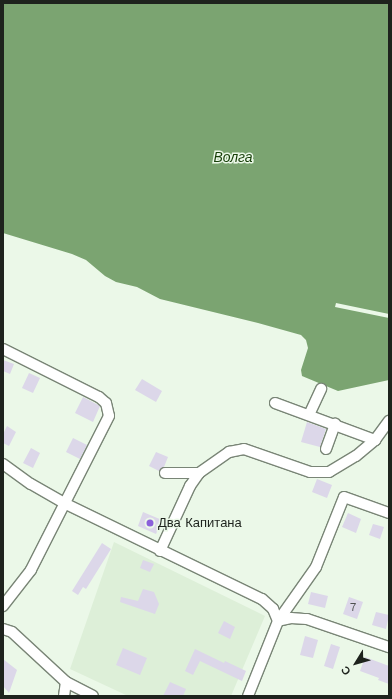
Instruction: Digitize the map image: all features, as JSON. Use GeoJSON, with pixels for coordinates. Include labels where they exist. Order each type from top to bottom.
{"type":"FeatureCollection","features":[{"type":"Feature","properties":{"kind":"street"},"geometry":{"type":"LineString","coordinates":[[3,349],[87,390],[106,403],[109,408],[109,416],[66,504],[31,570],[3,606]]}},
{"type":"Feature","properties":{"kind":"street"},"geometry":{"type":"LineString","coordinates":[[309,415],[321,389]]}},
{"type":"Feature","properties":{"kind":"street"},"geometry":{"type":"LineString","coordinates":[[275,403],[375,440]]}},
{"type":"Feature","properties":{"kind":"street"},"geometry":{"type":"LineString","coordinates":[[160,551],[190,486],[199,473],[229,452],[244,449],[310,472],[329,472],[356,456],[375,440],[389,421]]}},
{"type":"Feature","properties":{"kind":"street"},"geometry":{"type":"LineString","coordinates":[[326,449],[335,424]]}},
{"type":"Feature","properties":{"kind":"street"},"geometry":{"type":"LineString","coordinates":[[3,464],[31,484],[66,504],[160,551],[262,599],[273,610],[278,621]]}},
{"type":"Feature","properties":{"kind":"street"},"geometry":{"type":"LineString","coordinates":[[165,473],[199,473]]}},
{"type":"Feature","properties":{"kind":"street"},"geometry":{"type":"LineString","coordinates":[[248,696],[278,621],[316,567],[344,497],[389,513]]}},
{"type":"Feature","properties":{"kind":"street"},"geometry":{"type":"LineString","coordinates":[[278,621],[291,618],[307,619],[389,647]]}},
{"type":"Feature","properties":{"kind":"street"},"geometry":{"type":"LineString","coordinates":[[3,629],[12,632],[66,682],[93,696]]}},
{"type":"Feature","properties":{"kind":"street"},"geometry":{"type":"LineString","coordinates":[[64,696],[66,682]]}},
{"type":"Feature","properties":{"kind":"shaded area"},"geometry":{"type":"Polygon","coordinates":[[[114,542],[265,616],[231,696],[128,696],[70,669],[114,542]]]}},
{"type":"Feature","properties":{"kind":"water","name":"Волга"},"geometry":{"type":"Polygon","coordinates":[[[3,3],[389,3],[389,380],[338,391],[302,376],[301,370],[308,348],[306,340],[301,335],[160,299],[137,287],[116,282],[105,276],[86,260],[72,254],[3,233],[3,3]]]}},
{"type":"Feature","properties":{"kind":"pier"},"geometry":{"type":"Polygon","coordinates":[[[336,303],[389,314],[389,318],[335,307],[336,303]]]}},
{"type":"Feature","properties":{"kind":"building"},"geometry":{"type":"Polygon","coordinates":[[[3,360],[14,364],[10,374],[3,371],[3,360]]]}},
{"type":"Feature","properties":{"kind":"building"},"geometry":{"type":"Polygon","coordinates":[[[29,373],[40,378],[33,393],[22,388],[29,373]]]}},
{"type":"Feature","properties":{"kind":"building"},"geometry":{"type":"Polygon","coordinates":[[[142,379],[162,391],[156,402],[135,390],[142,379]]]}},
{"type":"Feature","properties":{"kind":"building"},"geometry":{"type":"Polygon","coordinates":[[[83,397],[100,406],[93,422],[75,413],[83,397]]]}},
{"type":"Feature","properties":{"kind":"building"},"geometry":{"type":"Polygon","coordinates":[[[307,422],[326,429],[320,447],[301,442],[307,422]]]}},
{"type":"Feature","properties":{"kind":"building"},"geometry":{"type":"Polygon","coordinates":[[[7,426],[16,432],[9,446],[3,443],[3,434],[7,426]]]}},
{"type":"Feature","properties":{"kind":"building"},"geometry":{"type":"Polygon","coordinates":[[[73,438],[87,445],[80,459],[66,452],[73,438]]]}},
{"type":"Feature","properties":{"kind":"building"},"geometry":{"type":"Polygon","coordinates":[[[31,448],[40,453],[33,468],[23,463],[31,448]]]}},
{"type":"Feature","properties":{"kind":"building"},"geometry":{"type":"Polygon","coordinates":[[[156,452],[168,457],[164,467],[159,471],[149,466],[156,452]]]}},
{"type":"Feature","properties":{"kind":"building"},"geometry":{"type":"Polygon","coordinates":[[[317,479],[332,485],[327,498],[312,492],[317,479]]]}},
{"type":"Feature","properties":{"kind":"building","name":"Два Капитана"},"geometry":{"type":"Polygon","coordinates":[[[143,512],[162,520],[156,534],[138,526],[143,512]]]}},
{"type":"Feature","properties":{"kind":"building"},"geometry":{"type":"Polygon","coordinates":[[[348,513],[361,519],[356,533],[342,527],[348,513]]]}},
{"type":"Feature","properties":{"kind":"building"},"geometry":{"type":"Polygon","coordinates":[[[373,524],[384,527],[380,539],[369,535],[373,524]]]}},
{"type":"Feature","properties":{"kind":"building"},"geometry":{"type":"Polygon","coordinates":[[[102,543],[111,549],[86,589],[83,587],[78,595],[72,591],[102,543]]]}},
{"type":"Feature","properties":{"kind":"building"},"geometry":{"type":"Polygon","coordinates":[[[143,560],[154,564],[150,572],[140,568],[143,560]]]}},
{"type":"Feature","properties":{"kind":"building"},"geometry":{"type":"Polygon","coordinates":[[[143,589],[154,592],[159,604],[155,614],[120,602],[121,597],[138,601],[143,589]]]}},
{"type":"Feature","properties":{"kind":"building"},"geometry":{"type":"Polygon","coordinates":[[[311,592],[328,596],[325,608],[308,604],[311,592]]]}},
{"type":"Feature","properties":{"kind":"building"},"geometry":{"type":"Polygon","coordinates":[[[349,597],[363,602],[357,619],[343,614],[349,597]]]}},
{"type":"Feature","properties":{"kind":"building"},"geometry":{"type":"Polygon","coordinates":[[[376,612],[389,615],[386,629],[372,625],[376,612]]]}},
{"type":"Feature","properties":{"kind":"building"},"geometry":{"type":"Polygon","coordinates":[[[224,621],[235,627],[230,639],[218,633],[224,621]]]}},
{"type":"Feature","properties":{"kind":"building"},"geometry":{"type":"Polygon","coordinates":[[[305,636],[318,640],[313,658],[300,655],[305,636]]]}},
{"type":"Feature","properties":{"kind":"building"},"geometry":{"type":"Polygon","coordinates":[[[331,644],[340,647],[333,669],[324,666],[331,644]]]}},
{"type":"Feature","properties":{"kind":"building"},"geometry":{"type":"Polygon","coordinates":[[[123,648],[147,658],[140,675],[116,665],[123,648]]]}},
{"type":"Feature","properties":{"kind":"building"},"geometry":{"type":"Polygon","coordinates":[[[195,649],[224,663],[225,661],[246,671],[242,681],[200,661],[193,675],[185,671],[195,649]]]}},
{"type":"Feature","properties":{"kind":"building"},"geometry":{"type":"Polygon","coordinates":[[[365,657],[389,666],[389,684],[378,680],[379,678],[360,671],[365,657]]]}},
{"type":"Feature","properties":{"kind":"building"},"geometry":{"type":"Polygon","coordinates":[[[3,659],[17,670],[9,693],[3,686],[3,659]]]}},
{"type":"Feature","properties":{"kind":"building"},"geometry":{"type":"Polygon","coordinates":[[[170,682],[186,689],[183,696],[163,696],[170,682]]]}},
{"type":"Feature","properties":{"kind":"place","name":"Два Капитана"},"geometry":{"type":"Point","coordinates":[150,523]}}]}
